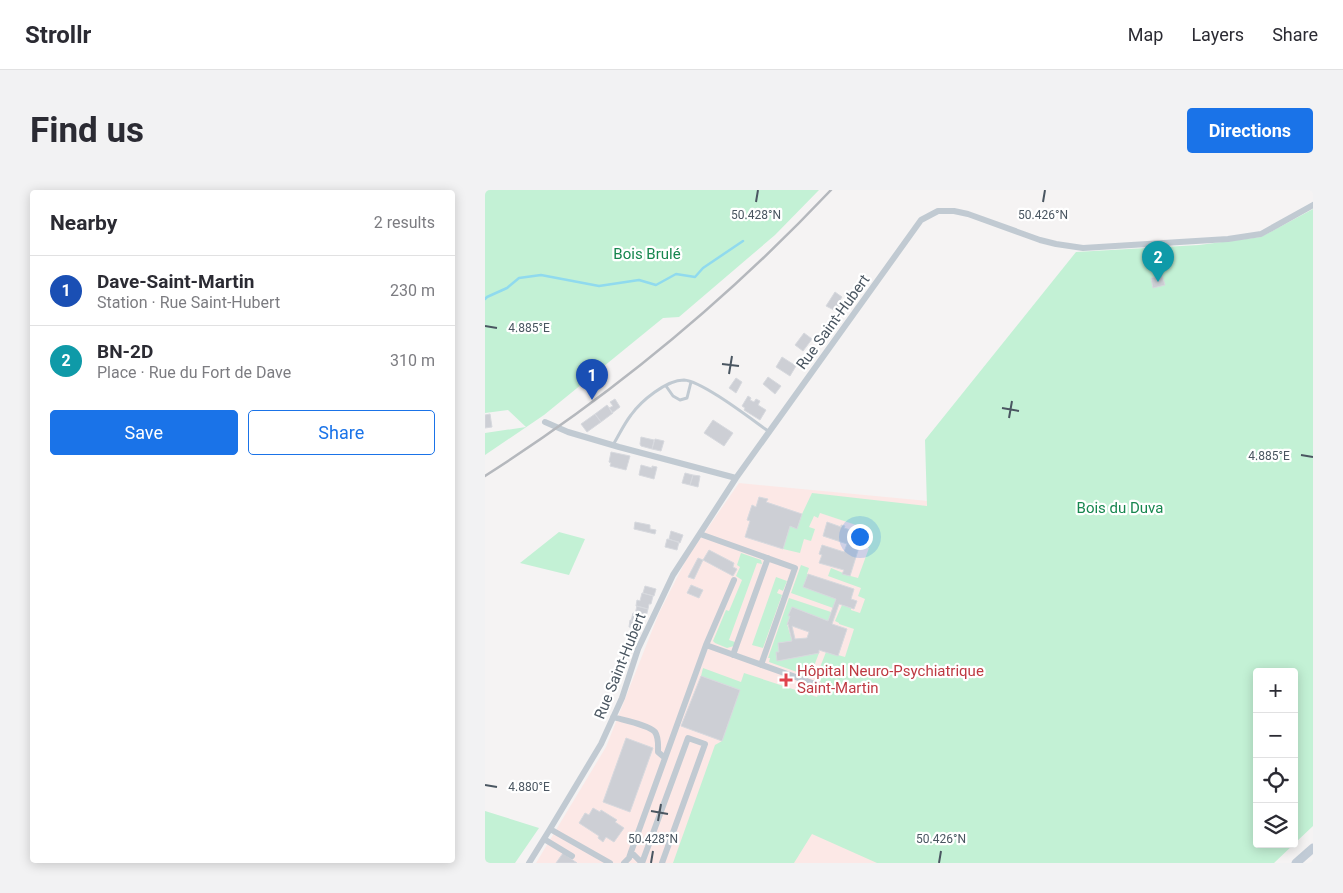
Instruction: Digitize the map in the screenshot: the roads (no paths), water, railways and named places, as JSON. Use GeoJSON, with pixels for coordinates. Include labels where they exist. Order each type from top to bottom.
{"type":"FeatureCollection","features":[{"type":"Feature","properties":{"kind":"main road"},"geometry":{"type":"LineString","coordinates":[[1296,863],[1313,848]]}},
{"type":"Feature","properties":{"kind":"street","name":"Rue Saint-Hubert"},"geometry":{"type":"LineString","coordinates":[[529,863],[601,744],[622,698],[638,650],[673,575],[736,478],[921,220],[938,211],[954,211],[968,214],[1040,240],[1083,248],[1228,239],[1261,234],[1313,205]]}},
{"type":"Feature","properties":{"kind":"street"},"geometry":{"type":"LineString","coordinates":[[545,422],[569,432],[613,445],[736,478]]}},
{"type":"Feature","properties":{"kind":"street"},"geometry":{"type":"LineString","coordinates":[[700,534],[795,568],[761,665]]}},
{"type":"Feature","properties":{"kind":"street"},"geometry":{"type":"LineString","coordinates":[[733,655],[768,558]]}},
{"type":"Feature","properties":{"kind":"street"},"geometry":{"type":"LineString","coordinates":[[624,863],[629,858],[706,645],[734,580]]}},
{"type":"Feature","properties":{"kind":"street"},"geometry":{"type":"LineString","coordinates":[[706,645],[818,685]]}},
{"type":"Feature","properties":{"kind":"street"},"geometry":{"type":"LineString","coordinates":[[613,717],[649,728],[656,733],[658,752],[665,758]]}},
{"type":"Feature","properties":{"kind":"street"},"geometry":{"type":"LineString","coordinates":[[631,852],[642,863],[688,738],[705,744],[662,863]]}},
{"type":"Feature","properties":{"kind":"street"},"geometry":{"type":"LineString","coordinates":[[550,829],[610,863]]}},
{"type":"Feature","properties":{"kind":"street"},"geometry":{"type":"LineString","coordinates":[[544,839],[571,856]]}},
{"type":"Feature","properties":{"kind":"lane"},"geometry":{"type":"LineString","coordinates":[[613,445],[630,416],[642,402],[659,389],[683,380],[702,386],[769,432]]}},
{"type":"Feature","properties":{"kind":"lane"},"geometry":{"type":"LineString","coordinates":[[665,386],[673,396],[680,400],[687,398],[691,382]]}},
{"type":"Feature","properties":{"kind":"waterway"},"geometry":{"type":"LineString","coordinates":[[485,299],[507,288],[519,278],[541,275],[599,286],[639,280],[656,285],[676,274],[695,277],[703,268],[743,241]]}},
{"type":"Feature","properties":{"kind":"railway"},"geometry":{"type":"LineString","coordinates":[[485,476],[578,412],[667,344],[751,269],[831,190]]}},
{"type":"Feature","properties":{"kind":"place","name":"BN-2D"},"geometry":{"type":"Point","coordinates":[1158,282]}},
{"type":"Feature","properties":{"kind":"place","name":"Dave-Saint-Martin"},"geometry":{"type":"Point","coordinates":[592,400]}},
{"type":"Feature","properties":{"kind":"place","name":"Hôpital Neuro-Psychiatrique Saint-Martin"},"geometry":{"type":"Point","coordinates":[786,680]}},
{"type":"Feature","properties":{"kind":"park label","name":"Bois Brulé"},"geometry":{"type":"Point","coordinates":[647,254]}},
{"type":"Feature","properties":{"kind":"park label","name":"Bois du Duva"},"geometry":{"type":"Point","coordinates":[1120,508]}}]}
